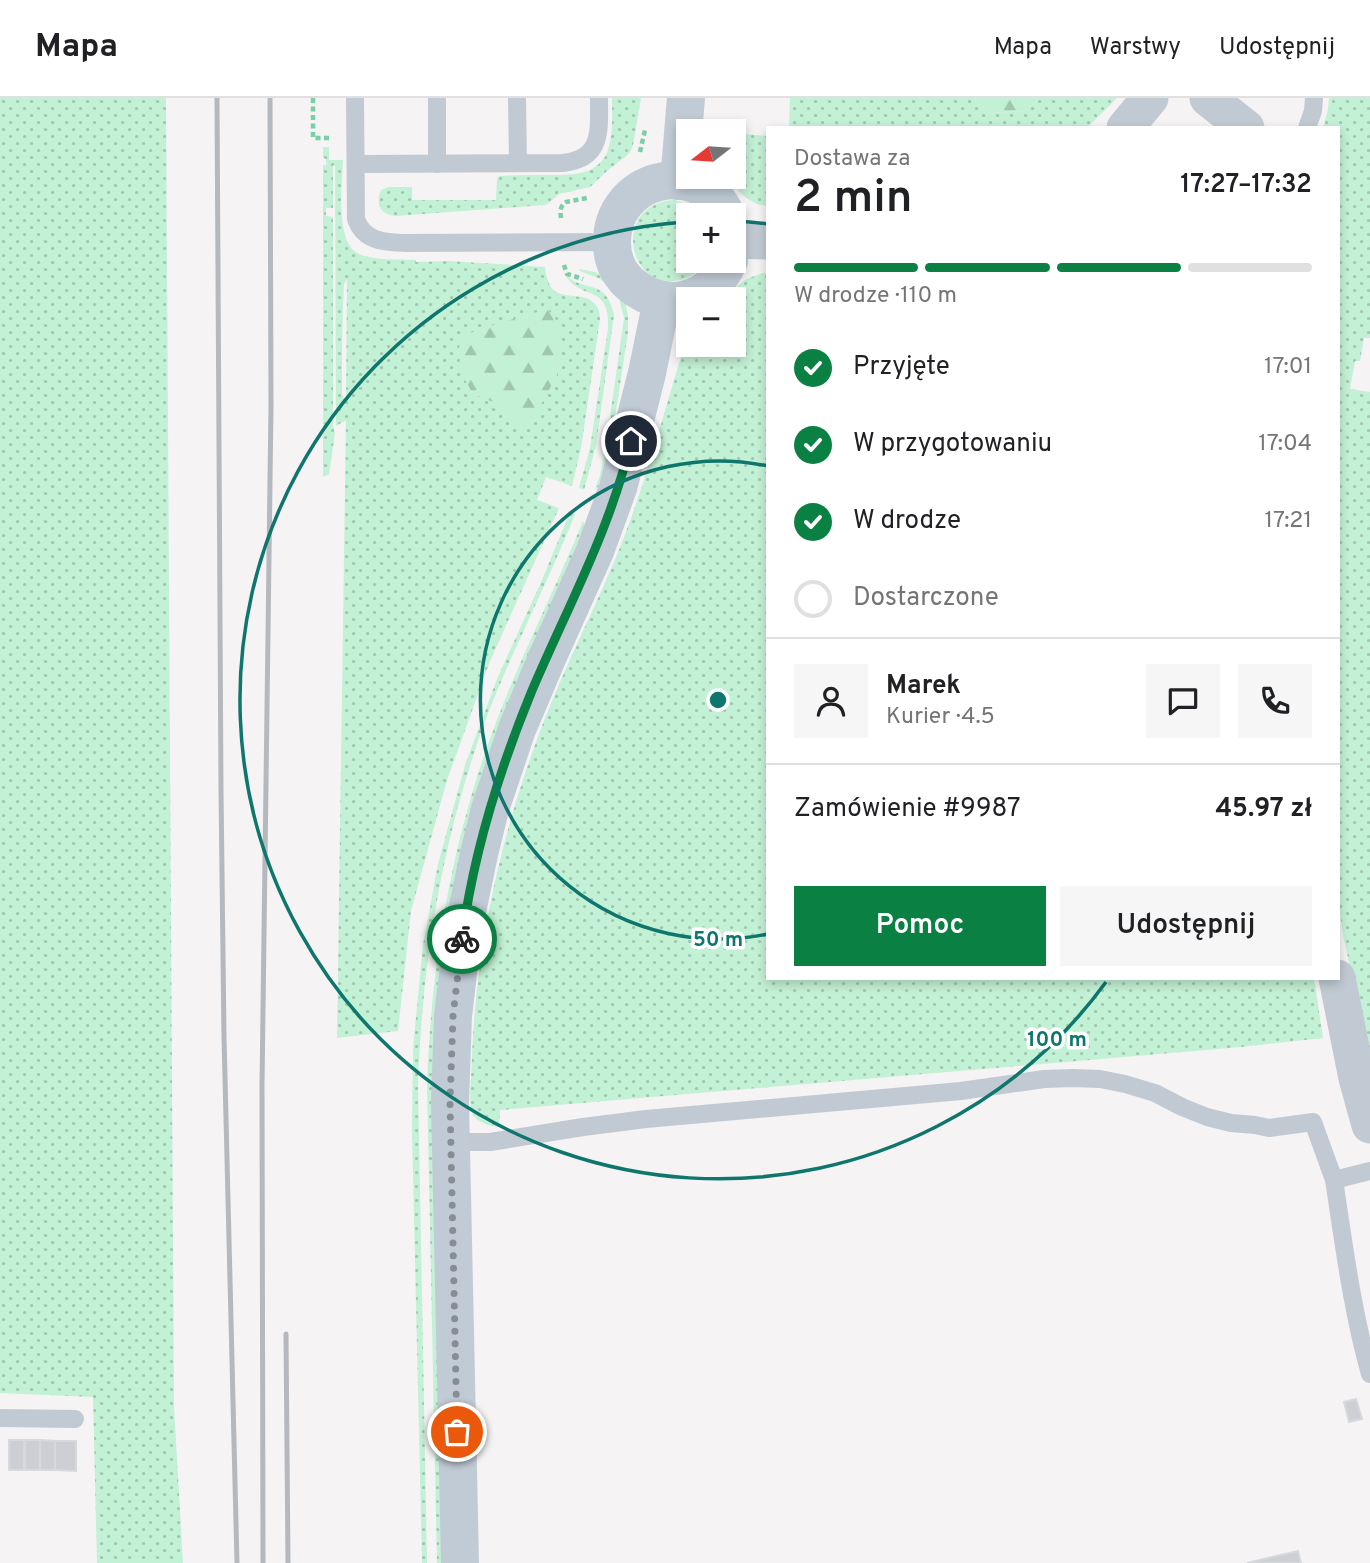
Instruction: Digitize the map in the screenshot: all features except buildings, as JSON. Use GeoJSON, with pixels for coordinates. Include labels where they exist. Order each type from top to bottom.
{"type":"FeatureCollection","features":[{"type":"Feature","properties":{"kind":"street"},"geometry":{"type":"LineString","coordinates":[[684,119],[686,98]]}},
{"type":"Feature","properties":{"kind":"street"},"geometry":{"type":"LineString","coordinates":[[1127,126],[1150,98]]}},
{"type":"Feature","properties":{"kind":"street"},"geometry":{"type":"LineString","coordinates":[[1209,98],[1244,126]]}},
{"type":"Feature","properties":{"kind":"street"},"geometry":{"type":"LineString","coordinates":[[676,181],[653,183],[635,192],[617,216],[612,242],[614,257],[622,275],[648,296],[672,301],[696,296],[717,281],[722,273]]}},
{"type":"Feature","properties":{"kind":"street"},"geometry":{"type":"LineString","coordinates":[[703,189],[718,203]]}},
{"type":"Feature","properties":{"kind":"street"},"geometry":{"type":"LineString","coordinates":[[746,240],[766,241]]}},
{"type":"Feature","properties":{"kind":"street"},"geometry":{"type":"LineString","coordinates":[[460,1563],[450,1076],[453,1016],[463,931],[490,809],[517,729],[610,513],[625,464],[662,300]]}},
{"type":"Feature","properties":{"kind":"street"},"geometry":{"type":"LineString","coordinates":[[1337,980],[1357,1078],[1370,1125]]}},
{"type":"Feature","properties":{"kind":"lane"},"geometry":{"type":"LineString","coordinates":[[355,98],[356,215],[358,224],[369,237],[382,242],[612,242]]}},
{"type":"Feature","properties":{"kind":"lane"},"geometry":{"type":"LineString","coordinates":[[437,98],[437,164]]}},
{"type":"Feature","properties":{"kind":"lane"},"geometry":{"type":"LineString","coordinates":[[517,98],[518,163]]}},
{"type":"Feature","properties":{"kind":"lane"},"geometry":{"type":"LineString","coordinates":[[356,164],[571,162],[590,153],[593,148],[599,133],[599,98]]}},
{"type":"Feature","properties":{"kind":"lane"},"geometry":{"type":"LineString","coordinates":[[1308,126],[1314,98]]}},
{"type":"Feature","properties":{"kind":"lane"},"geometry":{"type":"LineString","coordinates":[[450,1142],[490,1142],[646,1119],[961,1091],[1044,1079],[1073,1078],[1100,1079],[1125,1084],[1155,1093],[1207,1117],[1231,1123],[1269,1128],[1313,1122],[1335,1180],[1345,1258],[1370,1374]]}},
{"type":"Feature","properties":{"kind":"lane"},"geometry":{"type":"LineString","coordinates":[[1335,1180],[1370,1171]]}},
{"type":"Feature","properties":{"kind":"lane"},"geometry":{"type":"LineString","coordinates":[[0,1418],[75,1419]]}},
{"type":"Feature","properties":{"kind":"path"},"geometry":{"type":"LineString","coordinates":[[313,98],[313,138],[323,138]]}},
{"type":"Feature","properties":{"kind":"green space"},"geometry":{"type":"Polygon","coordinates":[[[0,98],[166,98],[174,1407],[183,1563],[97,1563],[93,1397],[0,1393],[0,98]]]}},
{"type":"Feature","properties":{"kind":"green space"},"geometry":{"type":"Polygon","coordinates":[[[612,98],[641,98],[633,145],[625,157],[590,187],[559,194],[545,205],[396,216],[380,208],[381,190],[389,187],[412,187],[412,200],[496,200],[499,176],[587,171],[602,161],[607,153],[612,131],[612,98]]]}},
{"type":"Feature","properties":{"kind":"green space"},"geometry":{"type":"Polygon","coordinates":[[[790,98],[974,98],[990,113],[1025,111],[1040,98],[1117,98],[1089,126],[789,126],[790,98]]]}},
{"type":"Feature","properties":{"kind":"green space"},"geometry":{"type":"Polygon","coordinates":[[[974,98],[1040,98],[1025,111],[990,113],[974,98]]]}},
{"type":"Feature","properties":{"kind":"green space"},"geometry":{"type":"Polygon","coordinates":[[[1329,98],[1370,98],[1370,338],[1364,338],[1360,361],[1355,361],[1350,389],[1370,392],[1370,1060],[1340,915],[1340,126],[1324,126],[1329,98]]]}},
{"type":"Feature","properties":{"kind":"green space"},"geometry":{"type":"Polygon","coordinates":[[[746,134],[766,136],[766,206],[749,200],[738,189],[746,189],[746,134]]]}},
{"type":"Feature","properties":{"kind":"green space"},"geometry":{"type":"Polygon","coordinates":[[[323,147],[329,147],[329,160],[343,160],[343,224],[345,236],[357,253],[416,262],[448,261],[545,267],[553,289],[560,294],[592,301],[598,308],[600,319],[581,448],[572,486],[546,477],[537,500],[559,508],[490,661],[447,780],[411,911],[398,1031],[337,1038],[346,420],[336,426],[333,165],[333,208],[326,208],[326,216],[333,217],[335,433],[329,474],[323,477],[323,165],[326,165],[326,159],[323,158],[323,147]],[[347,279],[344,284],[342,346],[342,394],[346,403],[347,279]]]}},
{"type":"Feature","properties":{"kind":"green space"},"geometry":{"type":"Polygon","coordinates":[[[673,200],[684,203],[676,203],[676,273],[695,273],[685,279],[663,280],[648,273],[638,261],[634,231],[640,216],[653,205],[673,200]]]}},
{"type":"Feature","properties":{"kind":"green space"},"geometry":{"type":"Polygon","coordinates":[[[579,269],[603,276],[624,299],[628,315],[628,333],[609,456],[595,489],[606,445],[624,318],[619,298],[608,285],[579,269]]]}},
{"type":"Feature","properties":{"kind":"green space"},"geometry":{"type":"Polygon","coordinates":[[[766,273],[766,980],[1314,980],[1323,1038],[500,1110],[499,1127],[484,1123],[474,1116],[470,1085],[480,964],[497,874],[521,786],[552,701],[630,521],[680,357],[746,357],[746,287],[736,287],[746,279],[766,273]]]}},
{"type":"Feature","properties":{"kind":"green space"},"geometry":{"type":"Polygon","coordinates":[[[566,276],[601,291],[611,303],[614,315],[596,446],[584,490],[579,488],[590,448],[608,315],[600,299],[572,284],[566,276]]]}},
{"type":"Feature","properties":{"kind":"green space"},"geometry":{"type":"Polygon","coordinates":[[[547,309],[555,317],[561,338],[557,375],[536,414],[521,428],[501,405],[473,394],[460,371],[459,337],[547,309]]]}},
{"type":"Feature","properties":{"kind":"green space"},"geometry":{"type":"Polygon","coordinates":[[[570,512],[575,514],[495,697],[469,768],[446,857],[430,947],[418,1085],[427,1563],[422,1563],[412,1130],[413,1049],[423,945],[438,864],[465,765],[497,679],[570,512]]]}},
{"type":"Feature","properties":{"kind":"green space"},"geometry":{"type":"Polygon","coordinates":[[[583,521],[585,527],[434,1050],[443,1563],[437,1563],[427,1085],[437,960],[460,836],[484,756],[506,696],[583,521]]]}},
{"type":"Feature","properties":{"kind":"railway"},"geometry":{"type":"LineString","coordinates":[[217,98],[224,1037],[237,1563]]}},
{"type":"Feature","properties":{"kind":"railway"},"geometry":{"type":"LineString","coordinates":[[263,1563],[262,1086],[271,406],[270,98]]}},
{"type":"Feature","properties":{"kind":"railway"},"geometry":{"type":"LineString","coordinates":[[286,1334],[288,1563]]}},
{"type":"Feature","properties":{"kind":"way so far"},"geometry":{"type":"LineString","coordinates":[[457,1432],[450,1063],[462,939]]}},
{"type":"Feature","properties":{"kind":"route"},"geometry":{"type":"LineString","coordinates":[[462,939],[479,854],[503,769],[532,693],[610,513],[631,441]]}}]}
